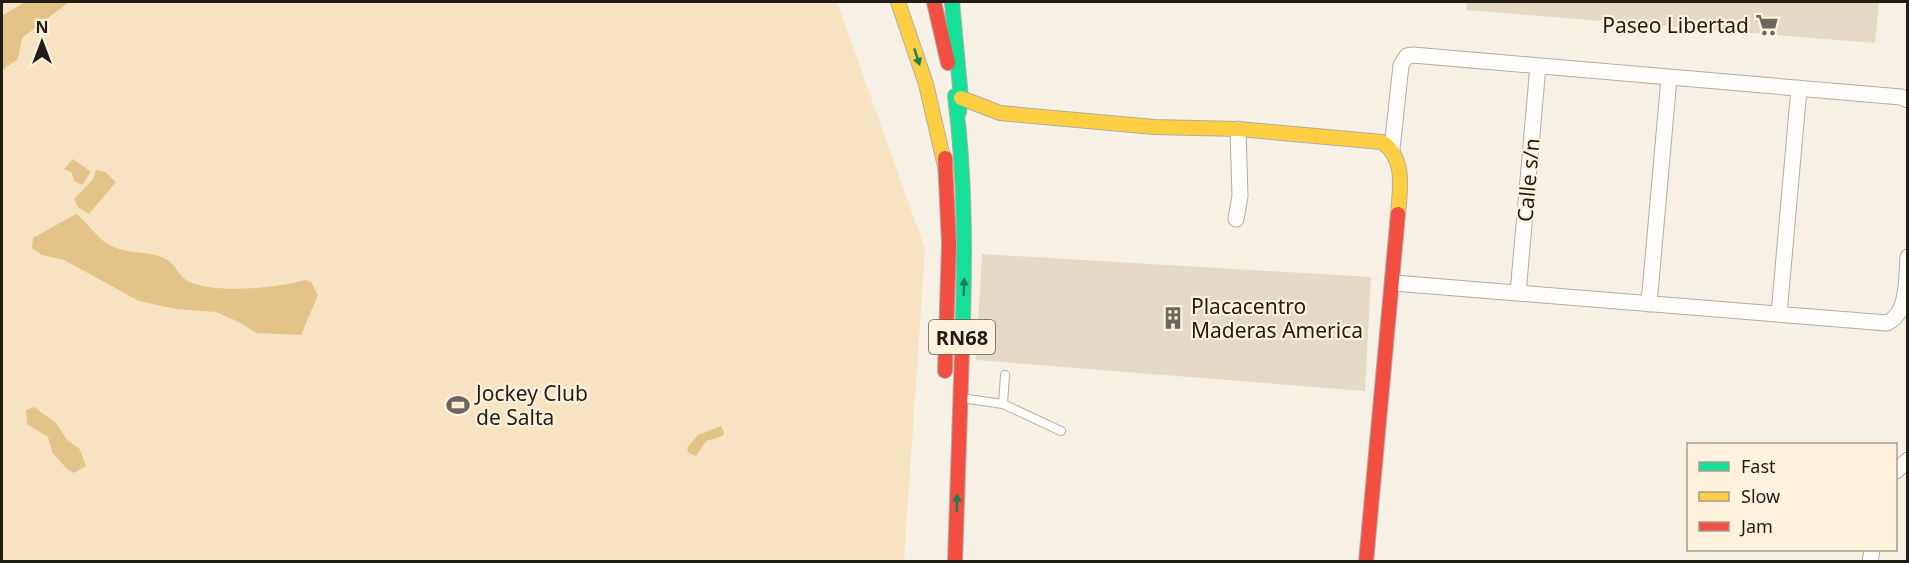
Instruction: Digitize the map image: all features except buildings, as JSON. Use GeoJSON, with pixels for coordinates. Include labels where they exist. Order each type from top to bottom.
{"type":"FeatureCollection","features":[{"type":"Feature","properties":{"kind":"main road","name":"RN68"},"geometry":{"type":"LineString","coordinates":[[898,2],[926,84],[947,176]]}},
{"type":"Feature","properties":{"kind":"main road","name":"RN68"},"geometry":{"type":"LineString","coordinates":[[934,2],[960,105]]}},
{"type":"Feature","properties":{"kind":"main road","name":"RN68"},"geometry":{"type":"LineString","coordinates":[[952,2],[960,105],[965,254],[955,561]]}},
{"type":"Feature","properties":{"kind":"main road","name":"RN68"},"geometry":{"type":"LineString","coordinates":[[929,50],[947,176],[949,244],[945,385]]}},
{"type":"Feature","properties":{"kind":"main road"},"geometry":{"type":"LineString","coordinates":[[960,105],[1000,113],[1154,127],[1238,129],[1382,142],[1392,149],[1401,173],[1394,284],[1366,561]]}},
{"type":"Feature","properties":{"kind":"street"},"geometry":{"type":"LineString","coordinates":[[1392,149],[1401,64],[1407,56],[1901,97],[1908,100]]}},
{"type":"Feature","properties":{"kind":"street","name":"Calle s/n"},"geometry":{"type":"LineString","coordinates":[[1518,293],[1538,66]]}},
{"type":"Feature","properties":{"kind":"street"},"geometry":{"type":"LineString","coordinates":[[1649,304],[1669,78]]}},
{"type":"Feature","properties":{"kind":"street"},"geometry":{"type":"LineString","coordinates":[[1779,314],[1798,88]]}},
{"type":"Feature","properties":{"kind":"street"},"geometry":{"type":"LineString","coordinates":[[1236,219],[1240,196],[1238,129]]}},
{"type":"Feature","properties":{"kind":"street"},"geometry":{"type":"LineString","coordinates":[[1394,284],[1887,323],[1895,319],[1903,307],[1908,257]]}},
{"type":"Feature","properties":{"kind":"lane"},"geometry":{"type":"LineString","coordinates":[[1003,404],[1005,375]]}},
{"type":"Feature","properties":{"kind":"lane"},"geometry":{"type":"LineString","coordinates":[[960,398],[1003,404],[1061,431]]}},
{"type":"Feature","properties":{"kind":"shaded area","name":"Jockey Club de Salta"},"geometry":{"type":"Polygon","coordinates":[[[2,2],[837,2],[925,249],[904,561],[2,561],[2,2]]]}},
{"type":"Feature","properties":{"kind":"shaded area"},"geometry":{"type":"Polygon","coordinates":[[[25,2],[69,2],[22,38],[18,59],[2,70],[2,16],[25,2]]]}},
{"type":"Feature","properties":{"kind":"shaded area"},"geometry":{"type":"Polygon","coordinates":[[[73,159],[91,172],[82,185],[74,181],[72,173],[64,169],[73,159]]]}},
{"type":"Feature","properties":{"kind":"shaded area"},"geometry":{"type":"Polygon","coordinates":[[[96,170],[105,172],[116,182],[89,214],[78,207],[74,199],[93,179],[96,170]]]}},
{"type":"Feature","properties":{"kind":"shaded area"},"geometry":{"type":"Polygon","coordinates":[[[76,214],[108,244],[132,252],[164,258],[183,278],[197,285],[245,289],[305,280],[311,282],[318,295],[301,335],[256,333],[239,322],[216,312],[176,309],[139,301],[64,260],[42,255],[32,248],[33,238],[76,214]]]}},
{"type":"Feature","properties":{"kind":"shaded area"},"geometry":{"type":"Polygon","coordinates":[[[34,407],[56,423],[68,441],[79,448],[86,466],[74,473],[67,469],[52,452],[48,437],[27,424],[26,410],[34,407]]]}},
{"type":"Feature","properties":{"kind":"shaded area"},"geometry":{"type":"Polygon","coordinates":[[[721,426],[723,436],[706,441],[696,456],[689,453],[687,448],[698,435],[721,426]]]}},
{"type":"Feature","properties":{"kind":"traffic: fast"},"geometry":{"type":"LineString","coordinates":[[952,2],[961,98],[959,112]]}},
{"type":"Feature","properties":{"kind":"traffic: fast"},"geometry":{"type":"LineString","coordinates":[[955,96],[964,224],[962,351]]}},
{"type":"Feature","properties":{"kind":"traffic: slow"},"geometry":{"type":"LineString","coordinates":[[898,2],[926,84],[947,175]]}},
{"type":"Feature","properties":{"kind":"traffic: slow"},"geometry":{"type":"LineString","coordinates":[[961,98],[1000,113],[1154,127],[1238,129],[1382,142],[1390,149],[1398,165],[1400,175],[1398,214]]}},
{"type":"Feature","properties":{"kind":"traffic: jam"},"geometry":{"type":"LineString","coordinates":[[934,2],[948,63]]}},
{"type":"Feature","properties":{"kind":"traffic: jam"},"geometry":{"type":"LineString","coordinates":[[945,158],[949,244],[945,371]]}},
{"type":"Feature","properties":{"kind":"traffic: jam"},"geometry":{"type":"LineString","coordinates":[[1366,562],[1398,214]]}},
{"type":"Feature","properties":{"kind":"traffic: jam"},"geometry":{"type":"LineString","coordinates":[[955,562],[962,351]]}},
{"type":"Feature","properties":{"kind":"place","name":"Paseo Libertad"},"geometry":{"type":"Point","coordinates":[1767,25]}},
{"type":"Feature","properties":{"kind":"place","name":"Placacentro Maderas America"},"geometry":{"type":"Point","coordinates":[1173,318]}},
{"type":"Feature","properties":{"kind":"place","name":"Jockey Club de Salta"},"geometry":{"type":"Point","coordinates":[458,405]}}]}
